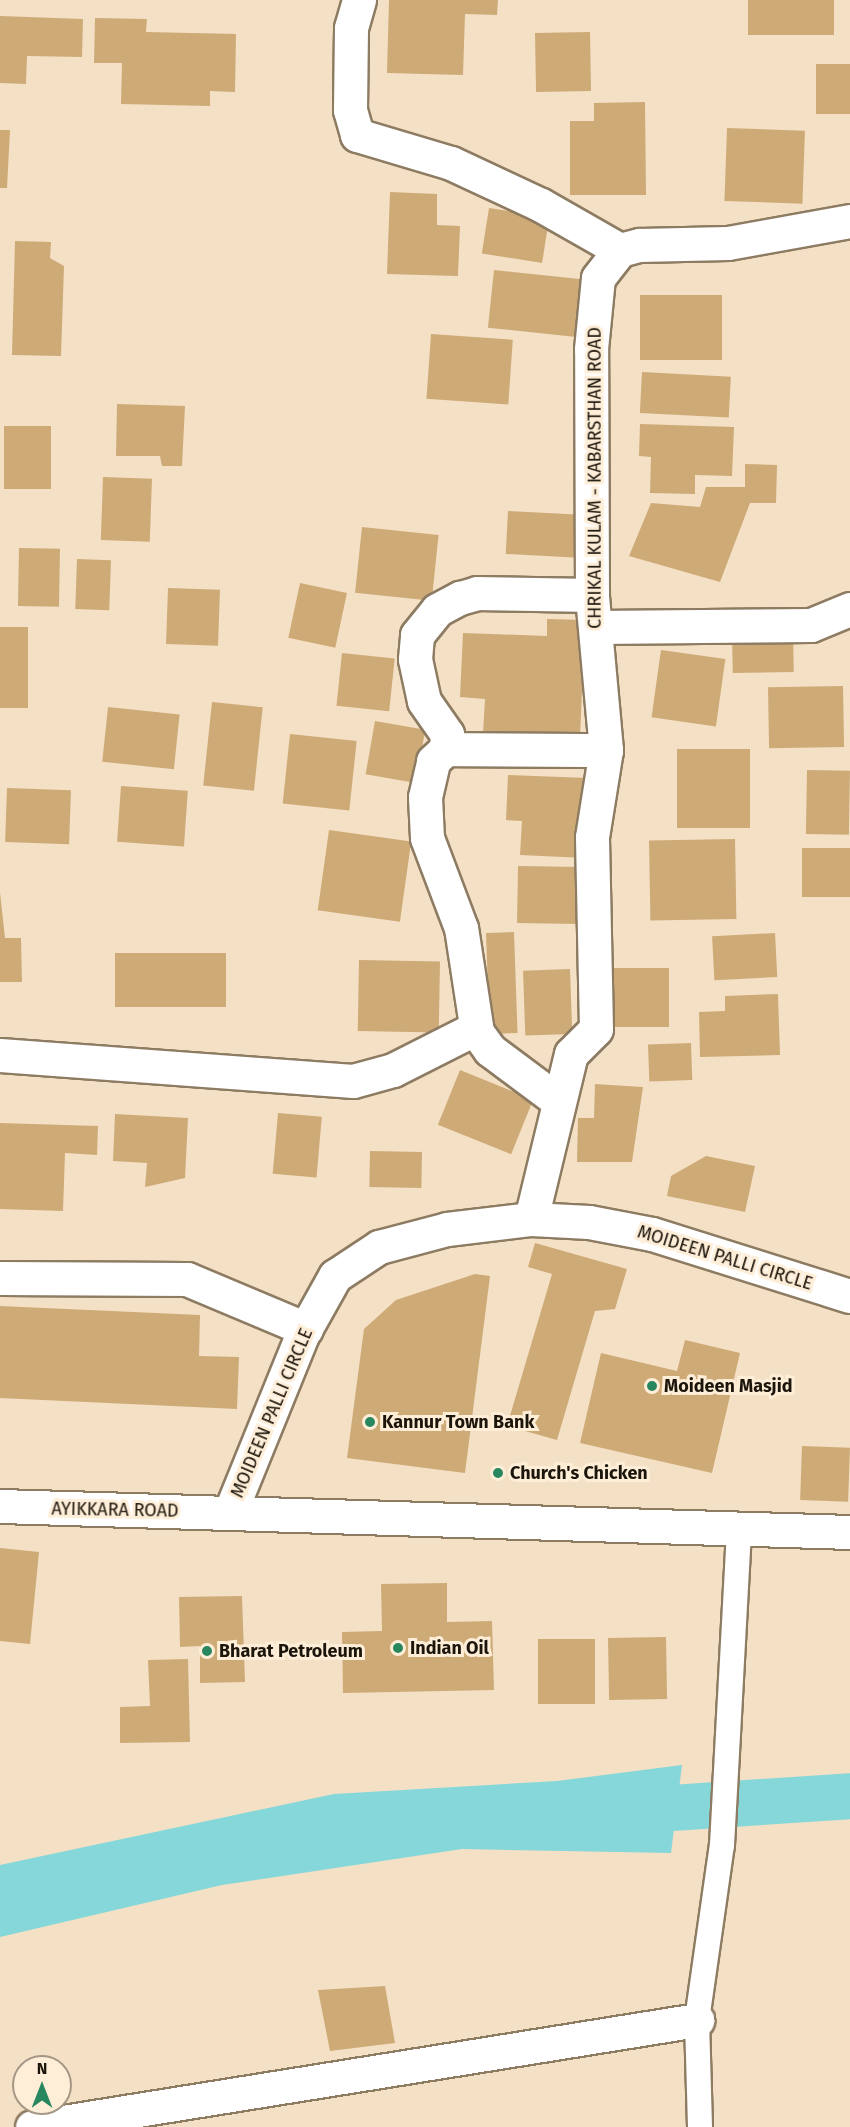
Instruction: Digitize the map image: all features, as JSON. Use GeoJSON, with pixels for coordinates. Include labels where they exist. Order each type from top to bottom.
{"type":"FeatureCollection","features":[{"type":"Feature","properties":{"kind":"street"},"geometry":{"type":"LineString","coordinates":[[359,0],[351,28],[350,110],[357,135],[451,163],[541,205],[620,250],[770,238],[850,220]]}},
{"type":"Feature","properties":{"kind":"street","name":"CHRIKAL KULAM - KABARSTHAN ROAD"},"geometry":{"type":"LineString","coordinates":[[531,1219],[557,1100],[571,1054],[596,1029],[592,837],[606,750],[592,595],[591,349],[598,278],[620,250]]}},
{"type":"Feature","properties":{"kind":"street"},"geometry":{"type":"LineString","coordinates":[[446,749],[447,734],[424,701],[415,659],[417,635],[437,610],[477,593],[592,595]]}},
{"type":"Feature","properties":{"kind":"street"},"geometry":{"type":"LineString","coordinates":[[595,627],[811,625],[850,609]]}},
{"type":"Feature","properties":{"kind":"street"},"geometry":{"type":"LineString","coordinates":[[557,1100],[490,1050],[476,1028],[461,928],[427,838],[425,797],[433,761],[446,749],[606,750]]}},
{"type":"Feature","properties":{"kind":"street"},"geometry":{"type":"LineString","coordinates":[[0,1055],[353,1081],[393,1070],[476,1028]]}},
{"type":"Feature","properties":{"kind":"street","name":"MOIDEEN PALLI CIRCLE"},"geometry":{"type":"LineString","coordinates":[[850,1296],[652,1234],[589,1222],[531,1219],[447,1229],[379,1247],[335,1276],[306,1329],[231,1510],[850,1532]]}},
{"type":"Feature","properties":{"kind":"street"},"geometry":{"type":"LineString","coordinates":[[0,1278],[187,1279],[306,1329]]}},
{"type":"Feature","properties":{"kind":"street","name":"AYIKKARA ROAD"},"geometry":{"type":"LineString","coordinates":[[0,1506],[98,1512],[231,1510]]}},
{"type":"Feature","properties":{"kind":"street"},"geometry":{"type":"LineString","coordinates":[[32,2127],[697,2020]]}},
{"type":"Feature","properties":{"kind":"lane"},"geometry":{"type":"LineString","coordinates":[[700,2127],[697,2020],[722,1845],[739,1528]]}},
{"type":"Feature","properties":{"kind":"water"},"geometry":{"type":"Polygon","coordinates":[[[682,1765],[671,1853],[462,1849],[222,1885],[0,1937],[0,1865],[334,1794],[557,1781],[682,1765]]]}},
{"type":"Feature","properties":{"kind":"building"},"geometry":{"type":"Polygon","coordinates":[[[389,0],[498,0],[497,15],[465,14],[463,75],[387,73],[389,0]]]}},
{"type":"Feature","properties":{"kind":"building"},"geometry":{"type":"Polygon","coordinates":[[[748,0],[834,0],[834,35],[748,35],[748,0]]]}},
{"type":"Feature","properties":{"kind":"building"},"geometry":{"type":"Polygon","coordinates":[[[0,16],[83,19],[82,57],[27,56],[26,84],[0,83],[0,16]]]}},
{"type":"Feature","properties":{"kind":"building"},"geometry":{"type":"Polygon","coordinates":[[[95,18],[147,19],[146,32],[236,34],[235,92],[210,91],[210,106],[121,104],[122,63],[94,63],[95,18]]]}},
{"type":"Feature","properties":{"kind":"building"},"geometry":{"type":"Polygon","coordinates":[[[590,32],[591,91],[536,92],[535,33],[590,32]]]}},
{"type":"Feature","properties":{"kind":"building"},"geometry":{"type":"Polygon","coordinates":[[[816,64],[850,64],[850,114],[816,114],[816,64]]]}},
{"type":"Feature","properties":{"kind":"building"},"geometry":{"type":"Polygon","coordinates":[[[645,102],[646,195],[570,195],[570,121],[594,121],[594,103],[645,102]]]}},
{"type":"Feature","properties":{"kind":"building"},"geometry":{"type":"Polygon","coordinates":[[[727,128],[805,131],[802,204],[724,201],[727,128]]]}},
{"type":"Feature","properties":{"kind":"building"},"geometry":{"type":"Polygon","coordinates":[[[0,130],[10,130],[7,188],[0,188],[0,130]]]}},
{"type":"Feature","properties":{"kind":"building"},"geometry":{"type":"Polygon","coordinates":[[[390,192],[437,194],[437,225],[460,226],[458,276],[387,274],[390,192]]]}},
{"type":"Feature","properties":{"kind":"building"},"geometry":{"type":"Polygon","coordinates":[[[489,208],[549,218],[542,263],[482,253],[489,208]]]}},
{"type":"Feature","properties":{"kind":"building"},"geometry":{"type":"Polygon","coordinates":[[[15,241],[51,242],[50,258],[64,266],[61,356],[12,355],[15,241]]]}},
{"type":"Feature","properties":{"kind":"building"},"geometry":{"type":"Polygon","coordinates":[[[494,270],[585,280],[578,337],[488,328],[494,270]]]}},
{"type":"Feature","properties":{"kind":"building"},"geometry":{"type":"Polygon","coordinates":[[[640,295],[722,295],[722,360],[640,360],[640,295]]]}},
{"type":"Feature","properties":{"kind":"building"},"geometry":{"type":"Polygon","coordinates":[[[431,334],[513,340],[508,405],[426,399],[431,334]]]}},
{"type":"Feature","properties":{"kind":"building"},"geometry":{"type":"Polygon","coordinates":[[[642,372],[731,377],[729,418],[640,413],[642,372]]]}},
{"type":"Feature","properties":{"kind":"building"},"geometry":{"type":"Polygon","coordinates":[[[117,404],[185,406],[182,466],[162,466],[160,456],[116,456],[117,404]]]}},
{"type":"Feature","properties":{"kind":"building"},"geometry":{"type":"Polygon","coordinates":[[[640,424],[734,427],[732,476],[695,475],[695,494],[650,493],[651,457],[639,456],[640,424]]]}},
{"type":"Feature","properties":{"kind":"building"},"geometry":{"type":"Polygon","coordinates":[[[4,426],[51,426],[51,489],[4,489],[4,426]]]}},
{"type":"Feature","properties":{"kind":"building"},"geometry":{"type":"Polygon","coordinates":[[[745,464],[777,465],[776,503],[750,503],[720,582],[629,556],[651,503],[700,507],[706,487],[745,487],[745,464]]]}},
{"type":"Feature","properties":{"kind":"building"},"geometry":{"type":"Polygon","coordinates":[[[103,477],[152,479],[150,542],[101,540],[103,477]]]}},
{"type":"Feature","properties":{"kind":"building"},"geometry":{"type":"Polygon","coordinates":[[[508,511],[581,515],[579,558],[506,554],[508,511]]]}},
{"type":"Feature","properties":{"kind":"building"},"geometry":{"type":"Polygon","coordinates":[[[362,527],[439,535],[432,601],[355,593],[362,527]]]}},
{"type":"Feature","properties":{"kind":"building"},"geometry":{"type":"Polygon","coordinates":[[[19,548],[60,549],[59,607],[18,606],[19,548]]]}},
{"type":"Feature","properties":{"kind":"building"},"geometry":{"type":"Polygon","coordinates":[[[77,559],[111,560],[109,610],[75,609],[77,559]]]}},
{"type":"Feature","properties":{"kind":"building"},"geometry":{"type":"Polygon","coordinates":[[[300,583],[347,593],[335,648],[288,638],[300,583]]]}},
{"type":"Feature","properties":{"kind":"building"},"geometry":{"type":"Polygon","coordinates":[[[168,588],[220,590],[218,646],[166,644],[168,588]]]}},
{"type":"Feature","properties":{"kind":"building"},"geometry":{"type":"Polygon","coordinates":[[[547,619],[585,620],[580,738],[483,733],[485,699],[460,697],[463,633],[547,636],[547,619]]]}},
{"type":"Feature","properties":{"kind":"building"},"geometry":{"type":"Polygon","coordinates":[[[0,627],[28,627],[28,708],[0,708],[0,627]]]}},
{"type":"Feature","properties":{"kind":"building"},"geometry":{"type":"Polygon","coordinates":[[[793,630],[794,672],[733,673],[732,631],[793,630]]]}},
{"type":"Feature","properties":{"kind":"building"},"geometry":{"type":"Polygon","coordinates":[[[661,650],[725,659],[716,726],[652,717],[661,650]]]}},
{"type":"Feature","properties":{"kind":"building"},"geometry":{"type":"Polygon","coordinates":[[[342,653],[395,659],[389,711],[336,706],[342,653]]]}},
{"type":"Feature","properties":{"kind":"building"},"geometry":{"type":"Polygon","coordinates":[[[843,686],[844,747],[769,748],[768,687],[843,686]]]}},
{"type":"Feature","properties":{"kind":"building"},"geometry":{"type":"Polygon","coordinates":[[[212,702],[263,707],[254,791],[203,786],[212,702]]]}},
{"type":"Feature","properties":{"kind":"building"},"geometry":{"type":"Polygon","coordinates":[[[108,707],[180,715],[174,769],[102,762],[108,707]]]}},
{"type":"Feature","properties":{"kind":"building"},"geometry":{"type":"Polygon","coordinates":[[[375,721],[425,730],[416,783],[366,774],[375,721]]]}},
{"type":"Feature","properties":{"kind":"building"},"geometry":{"type":"Polygon","coordinates":[[[290,734],[357,741],[349,811],[283,804],[290,734]]]}},
{"type":"Feature","properties":{"kind":"building"},"geometry":{"type":"Polygon","coordinates":[[[677,749],[750,749],[750,828],[677,828],[677,749]]]}},
{"type":"Feature","properties":{"kind":"building"},"geometry":{"type":"Polygon","coordinates":[[[807,770],[850,771],[849,835],[806,834],[807,770]]]}},
{"type":"Feature","properties":{"kind":"building"},"geometry":{"type":"Polygon","coordinates":[[[508,775],[588,778],[585,858],[520,855],[522,821],[506,820],[508,775]]]}},
{"type":"Feature","properties":{"kind":"building"},"geometry":{"type":"Polygon","coordinates":[[[121,786],[188,791],[184,847],[117,842],[121,786]]]}},
{"type":"Feature","properties":{"kind":"building"},"geometry":{"type":"Polygon","coordinates":[[[7,788],[71,790],[69,844],[5,842],[7,788]]]}},
{"type":"Feature","properties":{"kind":"building"},"geometry":{"type":"Polygon","coordinates":[[[329,830],[411,842],[400,922],[318,910],[329,830]]]}},
{"type":"Feature","properties":{"kind":"building"},"geometry":{"type":"Polygon","coordinates":[[[735,839],[736,919],[650,920],[649,841],[735,839]]]}},
{"type":"Feature","properties":{"kind":"building"},"geometry":{"type":"Polygon","coordinates":[[[802,848],[850,848],[850,897],[802,897],[802,848]]]}},
{"type":"Feature","properties":{"kind":"building"},"geometry":{"type":"Polygon","coordinates":[[[518,866],[580,867],[579,924],[517,923],[518,866]]]}},
{"type":"Feature","properties":{"kind":"building"},"geometry":{"type":"Polygon","coordinates":[[[0,892],[5,938],[21,938],[22,982],[0,982],[0,892]]]}},
{"type":"Feature","properties":{"kind":"building"},"geometry":{"type":"Polygon","coordinates":[[[514,932],[518,1033],[490,1034],[486,933],[514,932]]]}},
{"type":"Feature","properties":{"kind":"building"},"geometry":{"type":"Polygon","coordinates":[[[775,933],[777,977],[714,980],[712,936],[775,933]]]}},
{"type":"Feature","properties":{"kind":"building"},"geometry":{"type":"Polygon","coordinates":[[[115,953],[226,953],[226,1007],[115,1007],[115,953]]]}},
{"type":"Feature","properties":{"kind":"building"},"geometry":{"type":"Polygon","coordinates":[[[359,960],[440,961],[439,1032],[358,1031],[359,960]]]}},
{"type":"Feature","properties":{"kind":"building"},"geometry":{"type":"Polygon","coordinates":[[[612,968],[669,968],[669,1027],[612,1027],[612,968]]]}},
{"type":"Feature","properties":{"kind":"building"},"geometry":{"type":"Polygon","coordinates":[[[570,969],[572,1034],[525,1036],[523,971],[570,969]]]}},
{"type":"Feature","properties":{"kind":"building"},"geometry":{"type":"Polygon","coordinates":[[[778,994],[780,1055],[700,1057],[699,1012],[725,1011],[725,996],[778,994]]]}},
{"type":"Feature","properties":{"kind":"building"},"geometry":{"type":"Polygon","coordinates":[[[691,1043],[692,1080],[649,1081],[648,1045],[691,1043]]]}},
{"type":"Feature","properties":{"kind":"building"},"geometry":{"type":"Polygon","coordinates":[[[460,1070],[533,1100],[511,1154],[438,1125],[460,1070]]]}},
{"type":"Feature","properties":{"kind":"building"},"geometry":{"type":"Polygon","coordinates":[[[595,1084],[643,1087],[632,1162],[577,1162],[578,1118],[594,1118],[595,1084]]]}},
{"type":"Feature","properties":{"kind":"building"},"geometry":{"type":"Polygon","coordinates":[[[278,1113],[322,1117],[317,1178],[273,1174],[278,1113]]]}},
{"type":"Feature","properties":{"kind":"building"},"geometry":{"type":"Polygon","coordinates":[[[115,1114],[188,1118],[185,1178],[145,1187],[147,1163],[113,1161],[115,1114]]]}},
{"type":"Feature","properties":{"kind":"building"},"geometry":{"type":"Polygon","coordinates":[[[0,1123],[98,1126],[97,1155],[65,1153],[63,1211],[0,1209],[0,1123]]]}},
{"type":"Feature","properties":{"kind":"building"},"geometry":{"type":"Polygon","coordinates":[[[370,1151],[422,1152],[421,1188],[369,1187],[370,1151]]]}},
{"type":"Feature","properties":{"kind":"building"},"geometry":{"type":"Polygon","coordinates":[[[706,1156],[755,1166],[745,1212],[667,1196],[671,1176],[706,1156]]]}},
{"type":"Feature","properties":{"kind":"building"},"geometry":{"type":"Polygon","coordinates":[[[535,1243],[627,1269],[615,1309],[595,1311],[557,1440],[507,1426],[552,1274],[528,1267],[535,1243]]]}},
{"type":"Feature","properties":{"kind":"building"},"geometry":{"type":"Polygon","coordinates":[[[475,1274],[490,1276],[465,1473],[347,1458],[364,1329],[396,1300],[475,1274]]]}},
{"type":"Feature","properties":{"kind":"building"},"geometry":{"type":"Polygon","coordinates":[[[0,1306],[200,1315],[199,1356],[239,1357],[237,1409],[0,1398],[0,1306]]]}},
{"type":"Feature","properties":{"kind":"building"},"geometry":{"type":"Polygon","coordinates":[[[685,1340],[740,1353],[712,1473],[580,1443],[601,1353],[677,1371],[685,1340]]]}},
{"type":"Feature","properties":{"kind":"building"},"geometry":{"type":"Polygon","coordinates":[[[802,1446],[850,1448],[848,1502],[800,1500],[802,1446]]]}},
{"type":"Feature","properties":{"kind":"building"},"geometry":{"type":"Polygon","coordinates":[[[0,1548],[39,1552],[30,1644],[0,1641],[0,1548]]]}},
{"type":"Feature","properties":{"kind":"building"},"geometry":{"type":"Polygon","coordinates":[[[447,1583],[447,1622],[492,1621],[494,1690],[343,1693],[342,1632],[382,1631],[381,1584],[447,1583]]]}},
{"type":"Feature","properties":{"kind":"building"},"geometry":{"type":"Polygon","coordinates":[[[242,1596],[245,1682],[200,1683],[200,1646],[180,1647],[179,1597],[242,1596]]]}},
{"type":"Feature","properties":{"kind":"building"},"geometry":{"type":"Polygon","coordinates":[[[666,1637],[667,1699],[609,1700],[608,1638],[666,1637]]]}},
{"type":"Feature","properties":{"kind":"building"},"geometry":{"type":"Polygon","coordinates":[[[538,1639],[595,1639],[595,1704],[538,1704],[538,1639]]]}},
{"type":"Feature","properties":{"kind":"building"},"geometry":{"type":"Polygon","coordinates":[[[188,1659],[190,1742],[120,1743],[120,1707],[150,1706],[148,1660],[188,1659]]]}},
{"type":"Feature","properties":{"kind":"building"},"geometry":{"type":"Polygon","coordinates":[[[385,1986],[395,2043],[330,2051],[318,1990],[385,1986]]]}},
{"type":"Feature","properties":{"kind":"waterway"},"geometry":{"type":"LineString","coordinates":[[612,1812],[850,1796]]}},
{"type":"Feature","properties":{"kind":"place","name":"Moideen Masjid"},"geometry":{"type":"Point","coordinates":[652,1386]}},
{"type":"Feature","properties":{"kind":"place","name":"Kannur Town Bank"},"geometry":{"type":"Point","coordinates":[370,1422]}},
{"type":"Feature","properties":{"kind":"place","name":"Church's Chicken"},"geometry":{"type":"Point","coordinates":[498,1473]}},
{"type":"Feature","properties":{"kind":"place","name":"Indian Oil"},"geometry":{"type":"Point","coordinates":[398,1648]}},
{"type":"Feature","properties":{"kind":"place","name":"Bharat Petroleum"},"geometry":{"type":"Point","coordinates":[207,1651]}}]}
